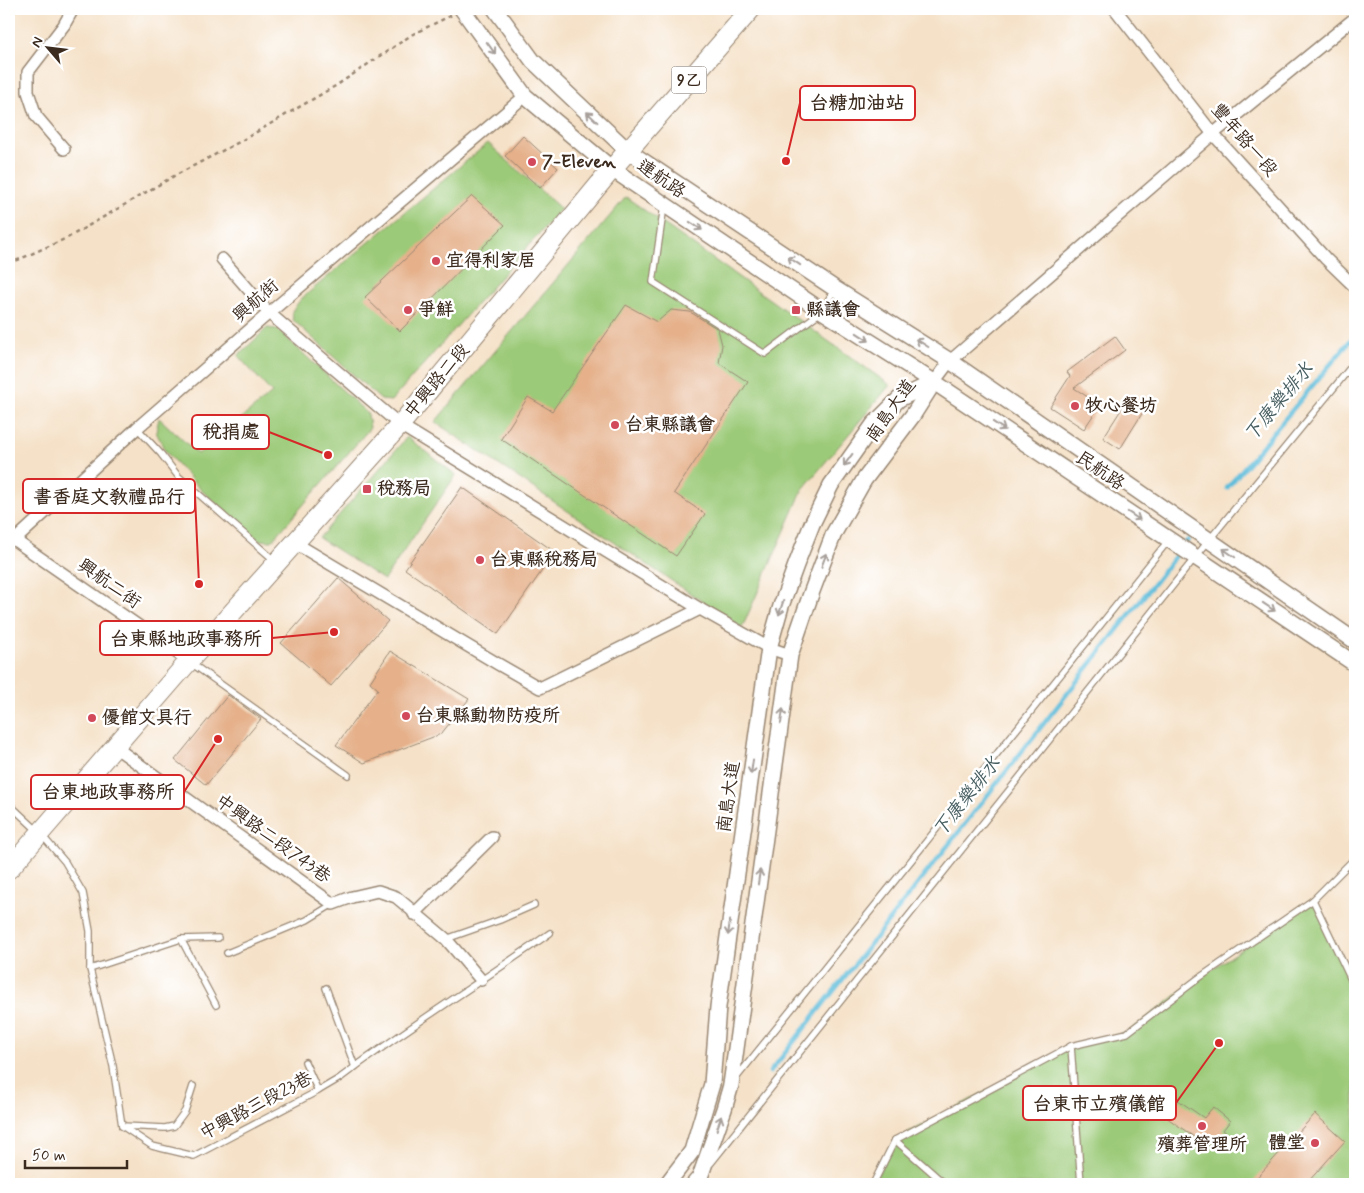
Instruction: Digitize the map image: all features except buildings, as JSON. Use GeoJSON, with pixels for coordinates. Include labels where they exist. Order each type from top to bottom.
{"type":"FeatureCollection","features":[{"type":"Feature","properties":{"kind":"main road","name":"中興路二段"},"geometry":{"type":"LineString","coordinates":[[115,747],[400,425],[612,169],[751,9]]}},
{"type":"Feature","properties":{"kind":"main road","name":"9乙"},"geometry":{"type":"LineString","coordinates":[[9,869],[115,747]]}},
{"type":"Feature","properties":{"kind":"street"},"geometry":{"type":"LineString","coordinates":[[64,149],[36,116],[28,92],[28,72],[64,25],[73,9]]}},
{"type":"Feature","properties":{"kind":"street","name":"連航路"},"geometry":{"type":"LineString","coordinates":[[463,9],[525,96],[612,169],[822,311]]}},
{"type":"Feature","properties":{"kind":"street","name":"連航路"},"geometry":{"type":"LineString","coordinates":[[495,9],[533,61],[628,151],[834,288]]}},
{"type":"Feature","properties":{"kind":"street","name":"豐年路一段"},"geometry":{"type":"LineString","coordinates":[[1115,9],[1213,134],[1326,259],[1355,287]]}},
{"type":"Feature","properties":{"kind":"street"},"geometry":{"type":"LineString","coordinates":[[934,382],[950,361],[1213,134],[1355,18]]}},
{"type":"Feature","properties":{"kind":"street","name":"興航街"},"geometry":{"type":"LineString","coordinates":[[12,538],[269,313],[525,96]]}},
{"type":"Feature","properties":{"kind":"street"},"geometry":{"type":"LineString","coordinates":[[222,259],[269,313],[400,425],[700,609],[769,648],[790,655]]}},
{"type":"Feature","properties":{"kind":"street","name":"民航路"},"geometry":{"type":"LineString","coordinates":[[834,288],[950,361],[1355,641]]}},
{"type":"Feature","properties":{"kind":"street","name":"民航路"},"geometry":{"type":"LineString","coordinates":[[822,311],[934,382],[1355,664]]}},
{"type":"Feature","properties":{"kind":"street","name":"南島大道"},"geometry":{"type":"LineString","coordinates":[[667,1184],[692,1151],[712,1084],[718,1007],[769,648],[782,606],[806,541],[831,485],[874,424],[898,399],[934,382]]}},
{"type":"Feature","properties":{"kind":"street","name":"南島大道"},"geometry":{"type":"LineString","coordinates":[[697,1181],[724,1109],[730,1085],[790,655],[834,533],[864,480],[913,415],[934,382]]}},
{"type":"Feature","properties":{"kind":"street","name":"興航二街"},"geometry":{"type":"LineString","coordinates":[[12,538],[189,662]]}},
{"type":"Feature","properties":{"kind":"street"},"geometry":{"type":"LineString","coordinates":[[295,543],[540,688],[700,609]]}},
{"type":"Feature","properties":{"kind":"street","name":"中興路二段743巷"},"geometry":{"type":"LineString","coordinates":[[115,747],[333,904],[378,891],[396,897],[446,939],[481,980]]}},
{"type":"Feature","properties":{"kind":"street"},"geometry":{"type":"LineString","coordinates":[[414,914],[492,837]]}},
{"type":"Feature","properties":{"kind":"lane"},"geometry":{"type":"LineString","coordinates":[[664,204],[653,282],[765,354],[822,311],[834,288]]}},
{"type":"Feature","properties":{"kind":"lane"},"geometry":{"type":"LineString","coordinates":[[697,1181],[1210,539],[1355,362]]}},
{"type":"Feature","properties":{"kind":"lane"},"geometry":{"type":"LineString","coordinates":[[137,428],[178,476],[277,563]]}},
{"type":"Feature","properties":{"kind":"lane"},"geometry":{"type":"LineString","coordinates":[[730,1085],[1169,540]]}},
{"type":"Feature","properties":{"kind":"lane"},"geometry":{"type":"LineString","coordinates":[[189,662],[348,775]]}},
{"type":"Feature","properties":{"kind":"lane"},"geometry":{"type":"LineString","coordinates":[[9,804],[40,833],[66,862],[83,893],[90,932],[90,969],[113,1066],[122,1126],[165,1128],[174,1126],[186,1111],[193,1086]]}},
{"type":"Feature","properties":{"kind":"lane"},"geometry":{"type":"LineString","coordinates":[[873,1184],[895,1140],[1071,1046],[1127,1033],[1198,978],[1313,900],[1355,858]]}},
{"type":"Feature","properties":{"kind":"lane"},"geometry":{"type":"LineString","coordinates":[[1313,900],[1355,988]]}},
{"type":"Feature","properties":{"kind":"lane"},"geometry":{"type":"LineString","coordinates":[[227,953],[307,920],[333,904]]}},
{"type":"Feature","properties":{"kind":"lane"},"geometry":{"type":"LineString","coordinates":[[446,939],[500,920],[534,905]]}},
{"type":"Feature","properties":{"kind":"lane","name":"中興路三段23巷"},"geometry":{"type":"LineString","coordinates":[[122,1126],[152,1146],[194,1156],[340,1078],[550,933]]}},
{"type":"Feature","properties":{"kind":"lane"},"geometry":{"type":"LineString","coordinates":[[90,969],[181,939],[218,938]]}},
{"type":"Feature","properties":{"kind":"lane"},"geometry":{"type":"LineString","coordinates":[[181,939],[216,1004]]}},
{"type":"Feature","properties":{"kind":"lane"},"geometry":{"type":"LineString","coordinates":[[326,988],[355,1067]]}},
{"type":"Feature","properties":{"kind":"lane"},"geometry":{"type":"LineString","coordinates":[[1071,1046],[1081,1184]]}},
{"type":"Feature","properties":{"kind":"lane"},"geometry":{"type":"LineString","coordinates":[[305,1062],[318,1091]]}},
{"type":"Feature","properties":{"kind":"lane"},"geometry":{"type":"LineString","coordinates":[[895,1140],[945,1184]]}},
{"type":"Feature","properties":{"kind":"path"},"geometry":{"type":"LineString","coordinates":[[9,264],[69,237],[174,176],[241,141],[337,85],[414,34],[463,9]]}},
{"type":"Feature","properties":{"kind":"green space"},"geometry":{"type":"Polygon","coordinates":[[[488,143],[561,209],[391,401],[381,400],[293,320],[292,311],[301,299],[488,143]]]}},
{"type":"Feature","properties":{"kind":"green space"},"geometry":{"type":"Polygon","coordinates":[[[626,197],[890,385],[803,489],[742,628],[435,422],[626,197]]]}},
{"type":"Feature","properties":{"kind":"green space"},"geometry":{"type":"Polygon","coordinates":[[[267,328],[277,329],[368,414],[370,428],[272,541],[259,540],[202,491],[166,452],[156,432],[159,418],[198,454],[272,393],[238,356],[267,328]]]}},
{"type":"Feature","properties":{"kind":"green space"},"geometry":{"type":"Polygon","coordinates":[[[407,437],[456,475],[384,580],[319,538],[407,437]]]}},
{"type":"Feature","properties":{"kind":"green space"},"geometry":{"type":"Polygon","coordinates":[[[1313,900],[1355,988],[1355,1184],[873,1184],[895,1140],[1071,1046],[1127,1033],[1199,978],[1313,900]]]}},
{"type":"Feature","properties":{"kind":"waterway","name":"下康樂排水"},"geometry":{"type":"LineString","coordinates":[[1227,488],[1355,335]]}},
{"type":"Feature","properties":{"kind":"waterway","name":"下康樂排水"},"geometry":{"type":"LineString","coordinates":[[770,1072],[1188,540]]}},
{"type":"Feature","properties":{"kind":"place","name":"台糖加油站"},"geometry":{"type":"Point","coordinates":[786,161]}},
{"type":"Feature","properties":{"kind":"place","name":"7-Eleven"},"geometry":{"type":"Point","coordinates":[532,162]}},
{"type":"Feature","properties":{"kind":"place","name":"宜得利家居"},"geometry":{"type":"Point","coordinates":[436,261]}},
{"type":"Feature","properties":{"kind":"place","name":"爭鮮"},"geometry":{"type":"Point","coordinates":[408,310]}},
{"type":"Feature","properties":{"kind":"place","name":"縣議會"},"geometry":{"type":"Point","coordinates":[796,310]}},
{"type":"Feature","properties":{"kind":"place","name":"牧心餐坊"},"geometry":{"type":"Point","coordinates":[1075,406]}},
{"type":"Feature","properties":{"kind":"place","name":"台東縣議會"},"geometry":{"type":"Point","coordinates":[615,425]}},
{"type":"Feature","properties":{"kind":"place","name":"稅捐處"},"geometry":{"type":"Point","coordinates":[328,455]}},
{"type":"Feature","properties":{"kind":"place","name":"稅務局"},"geometry":{"type":"Point","coordinates":[367,489]}},
{"type":"Feature","properties":{"kind":"place","name":"台東縣稅務局"},"geometry":{"type":"Point","coordinates":[480,560]}},
{"type":"Feature","properties":{"kind":"place","name":"書香庭文教禮品行"},"geometry":{"type":"Point","coordinates":[199,584]}},
{"type":"Feature","properties":{"kind":"place","name":"台東縣地政事務所"},"geometry":{"type":"Point","coordinates":[334,632]}},
{"type":"Feature","properties":{"kind":"place","name":"台東縣動物防疫所"},"geometry":{"type":"Point","coordinates":[406,716]}},
{"type":"Feature","properties":{"kind":"place","name":"優館文具行"},"geometry":{"type":"Point","coordinates":[92,718]}},
{"type":"Feature","properties":{"kind":"place","name":"台東地政事務所"},"geometry":{"type":"Point","coordinates":[218,739]}},
{"type":"Feature","properties":{"kind":"place","name":"台東市立殯儀館"},"geometry":{"type":"Point","coordinates":[1219,1043]}},
{"type":"Feature","properties":{"kind":"place","name":"殯葬管理所"},"geometry":{"type":"Point","coordinates":[1202,1126]}},
{"type":"Feature","properties":{"kind":"place","name":"體堂"},"geometry":{"type":"Point","coordinates":[1315,1143]}}]}
